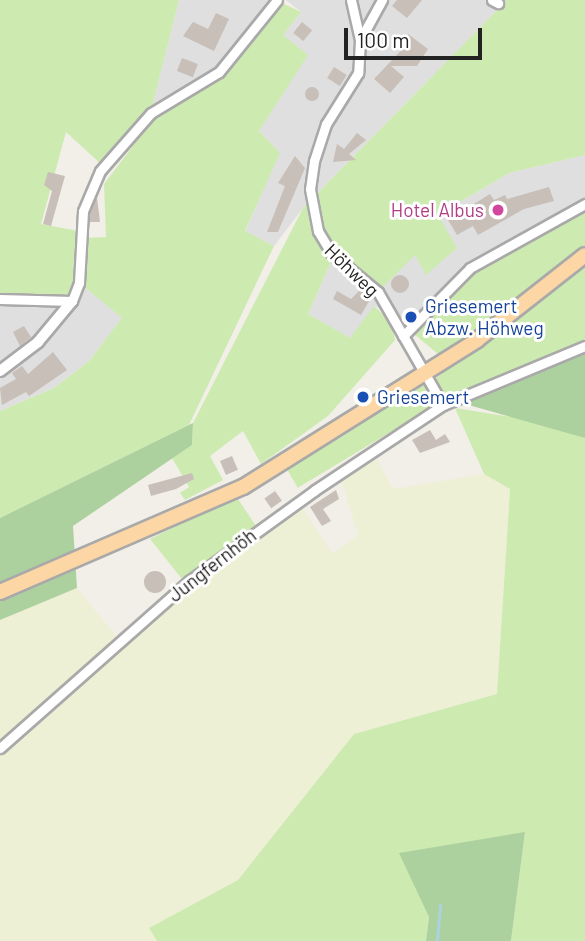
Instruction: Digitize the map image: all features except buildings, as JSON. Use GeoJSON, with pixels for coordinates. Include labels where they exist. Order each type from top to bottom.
{"type":"FeatureCollection","features":[{"type":"Feature","properties":{"kind":"main road"},"geometry":{"type":"LineString","coordinates":[[0,592],[243,486],[425,376],[585,254]]}},
{"type":"Feature","properties":{"kind":"street"},"geometry":{"type":"LineString","coordinates":[[0,371],[38,342],[72,301],[79,283],[83,211],[100,171],[151,113],[219,72],[277,0]]}},
{"type":"Feature","properties":{"kind":"street","name":"Höhweg"},"geometry":{"type":"LineString","coordinates":[[351,0],[360,40],[358,73],[319,141],[311,199],[323,244],[378,292],[443,405]]}},
{"type":"Feature","properties":{"kind":"street"},"geometry":{"type":"LineString","coordinates":[[360,40],[382,0]]}},
{"type":"Feature","properties":{"kind":"street"},"geometry":{"type":"LineString","coordinates":[[403,336],[470,268],[585,204]]}},
{"type":"Feature","properties":{"kind":"street"},"geometry":{"type":"LineString","coordinates":[[0,299],[72,301]]}},
{"type":"Feature","properties":{"kind":"street","name":"Jungfernhöh"},"geometry":{"type":"LineString","coordinates":[[0,748],[227,551],[443,405],[585,346]]}},
{"type":"Feature","properties":{"kind":"shaded area"},"geometry":{"type":"Polygon","coordinates":[[[179,0],[277,0],[219,72],[151,111],[179,0]]]}},
{"type":"Feature","properties":{"kind":"shaded area"},"geometry":{"type":"Polygon","coordinates":[[[286,0],[507,0],[303,208],[274,246],[245,232],[279,153],[259,131],[271,110],[282,35],[301,12],[286,0]]]}},
{"type":"Feature","properties":{"kind":"shaded area"},"geometry":{"type":"Polygon","coordinates":[[[585,155],[585,204],[535,227],[403,336],[393,318],[375,306],[350,339],[308,314],[332,260],[378,292],[415,254],[427,275],[438,215],[509,173],[585,155]]]}},
{"type":"Feature","properties":{"kind":"shaded area"},"geometry":{"type":"Polygon","coordinates":[[[79,283],[123,318],[89,361],[54,388],[0,411],[0,299],[72,301],[79,283]]]}},
{"type":"Feature","properties":{"kind":"green space"},"geometry":{"type":"Polygon","coordinates":[[[0,0],[179,0],[151,111],[102,165],[66,132],[41,224],[78,231],[76,282],[68,294],[41,302],[0,295],[0,0]]]}},
{"type":"Feature","properties":{"kind":"green space"},"geometry":{"type":"Polygon","coordinates":[[[276,0],[301,12],[283,35],[308,55],[259,131],[280,153],[245,231],[274,246],[189,425],[0,518],[0,411],[54,388],[89,361],[122,318],[83,286],[85,238],[106,237],[104,184],[154,118],[219,76],[276,0]]]}},
{"type":"Feature","properties":{"kind":"green space"},"geometry":{"type":"Polygon","coordinates":[[[507,0],[585,0],[585,155],[509,173],[438,215],[457,248],[426,275],[415,255],[378,292],[332,260],[308,314],[350,338],[374,306],[390,321],[395,340],[328,416],[261,464],[243,431],[210,456],[223,480],[185,500],[180,493],[189,487],[172,458],[192,445],[193,423],[303,208],[507,0]]]}},
{"type":"Feature","properties":{"kind":"green space"},"geometry":{"type":"Polygon","coordinates":[[[585,204],[585,254],[521,307],[438,354],[414,334],[470,268],[585,204]]]}},
{"type":"Feature","properties":{"kind":"green space"},"geometry":{"type":"Polygon","coordinates":[[[585,265],[585,342],[445,400],[435,379],[585,265]]]}},
{"type":"Feature","properties":{"kind":"green space"},"geometry":{"type":"Polygon","coordinates":[[[585,347],[585,438],[451,400],[585,347]]]}},
{"type":"Feature","properties":{"kind":"green space"},"geometry":{"type":"Polygon","coordinates":[[[424,385],[436,405],[298,488],[286,468],[424,385]]]}},
{"type":"Feature","properties":{"kind":"green space"},"geometry":{"type":"Polygon","coordinates":[[[455,408],[531,420],[585,438],[585,941],[511,941],[525,832],[418,888],[429,917],[426,941],[157,941],[149,928],[238,880],[354,734],[497,694],[510,489],[484,474],[455,408]]]}},
{"type":"Feature","properties":{"kind":"green space"},"geometry":{"type":"Polygon","coordinates":[[[193,423],[192,445],[73,526],[77,588],[0,620],[0,518],[193,423]]]}},
{"type":"Feature","properties":{"kind":"green space"},"geometry":{"type":"Polygon","coordinates":[[[375,456],[393,489],[484,474],[510,488],[497,694],[354,734],[238,880],[149,928],[157,941],[0,941],[0,620],[77,588],[125,647],[199,580],[301,506],[333,554],[358,535],[341,479],[375,456]]]}},
{"type":"Feature","properties":{"kind":"green space"},"geometry":{"type":"Polygon","coordinates":[[[236,496],[256,526],[182,579],[150,539],[236,496]]]}},
{"type":"Feature","properties":{"kind":"green space"},"geometry":{"type":"Polygon","coordinates":[[[525,832],[511,941],[426,941],[429,917],[399,853],[525,832]]]}},
{"type":"Feature","properties":{"kind":"waterway"},"geometry":{"type":"LineString","coordinates":[[437,941],[440,905]]}},
{"type":"Feature","properties":{"kind":"place","name":"Hotel Albus"},"geometry":{"type":"Point","coordinates":[498,210]}},
{"type":"Feature","properties":{"kind":"place","name":"Griesemert Abzw. Höhweg"},"geometry":{"type":"Point","coordinates":[411,317]}},
{"type":"Feature","properties":{"kind":"place","name":"Griesemert"},"geometry":{"type":"Point","coordinates":[363,397]}}]}
